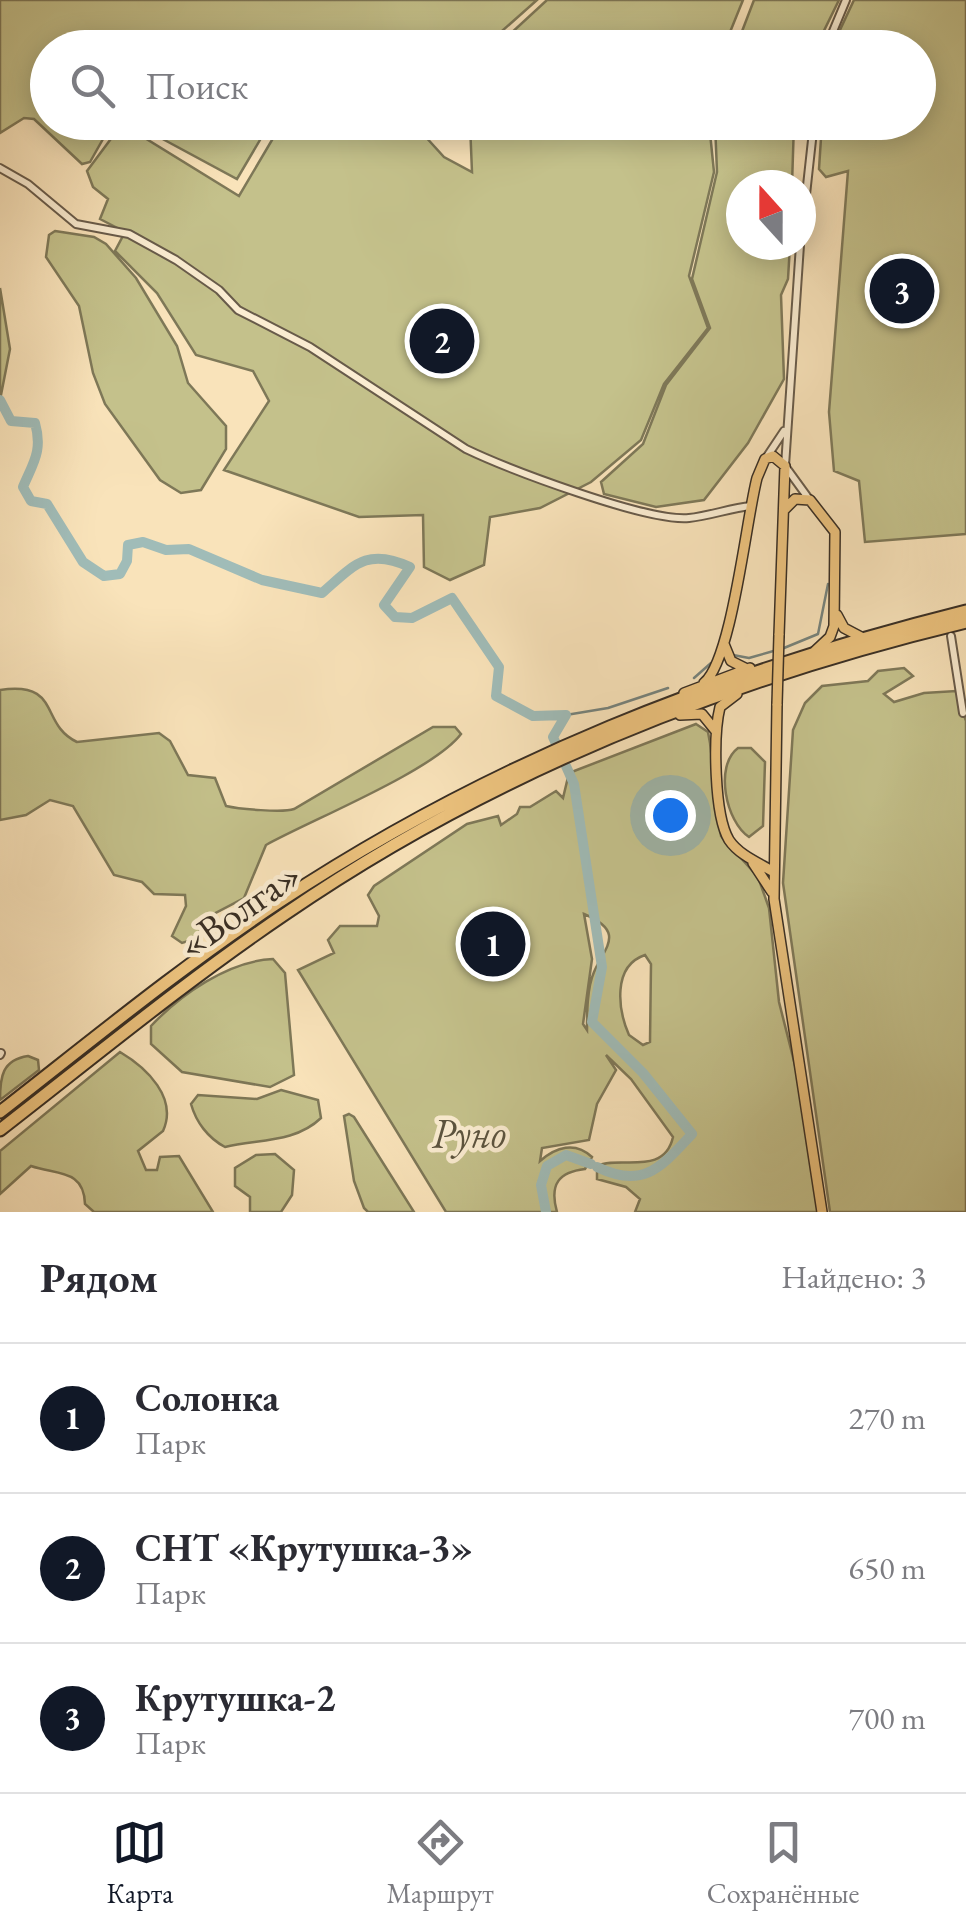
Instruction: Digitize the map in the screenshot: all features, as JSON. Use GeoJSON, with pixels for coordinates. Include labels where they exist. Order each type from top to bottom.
{"type":"FeatureCollection","features":[{"type":"Feature","properties":{"kind":"highway"},"geometry":{"type":"LineString","coordinates":[[533,766],[678,698],[812,652],[966,611]]}},
{"type":"Feature","properties":{"kind":"highway"},"geometry":{"type":"LineString","coordinates":[[582,743],[654,721],[757,672],[966,622]]}},
{"type":"Feature","properties":{"kind":"highway","name":"«Волга»"},"geometry":{"type":"LineString","coordinates":[[0,1112],[278,902],[363,850],[533,766]]}},
{"type":"Feature","properties":{"kind":"highway","name":"«Волга»"},"geometry":{"type":"LineString","coordinates":[[0,1130],[286,912],[533,766]]}},
{"type":"Feature","properties":{"kind":"main road"},"geometry":{"type":"LineString","coordinates":[[704,684],[714,674],[724,642],[751,506],[765,459],[778,456],[785,466],[774,899],[822,1212]]}},
{"type":"Feature","properties":{"kind":"main road"},"geometry":{"type":"LineString","coordinates":[[783,512],[795,498],[810,500],[825,514],[835,532],[836,612],[830,637],[812,652]]}},
{"type":"Feature","properties":{"kind":"main road"},"geometry":{"type":"LineString","coordinates":[[836,612],[844,628],[863,638]]}},
{"type":"Feature","properties":{"kind":"main road"},"geometry":{"type":"LineString","coordinates":[[724,642],[731,661],[757,672]]}},
{"type":"Feature","properties":{"kind":"main road"},"geometry":{"type":"LineString","coordinates":[[678,698],[704,684],[757,672]]}},
{"type":"Feature","properties":{"kind":"main road"},"geometry":{"type":"LineString","coordinates":[[716,733],[725,700],[757,672]]}},
{"type":"Feature","properties":{"kind":"main road"},"geometry":{"type":"LineString","coordinates":[[654,721],[699,712],[712,722],[724,827],[730,842],[774,872]]}},
{"type":"Feature","properties":{"kind":"main road"},"geometry":{"type":"LineString","coordinates":[[748,857],[774,846]]}},
{"type":"Feature","properties":{"kind":"main road"},"geometry":{"type":"LineString","coordinates":[[748,857],[765,877],[774,899]]}},
{"type":"Feature","properties":{"kind":"street"},"geometry":{"type":"LineString","coordinates":[[834,30],[846,0]]}},
{"type":"Feature","properties":{"kind":"street"},"geometry":{"type":"LineString","coordinates":[[809,170],[812,140]]}},
{"type":"Feature","properties":{"kind":"street"},"geometry":{"type":"LineString","coordinates":[[0,168],[28,184],[76,224],[129,234],[176,260],[219,290],[238,310],[310,347],[466,449],[494,462],[658,516],[688,518],[751,506]]}},
{"type":"Feature","properties":{"kind":"street"},"geometry":{"type":"LineString","coordinates":[[800,260],[785,466],[810,500]]}},
{"type":"Feature","properties":{"kind":"street"},"geometry":{"type":"LineString","coordinates":[[765,459],[786,425]]}},
{"type":"Feature","properties":{"kind":"street"},"geometry":{"type":"LineString","coordinates":[[951,636],[963,712]]}},
{"type":"Feature","properties":{"kind":"green space"},"geometry":{"type":"Polygon","coordinates":[[[0,0],[537,0],[503,30],[30,30],[30,119],[24,118],[0,133],[0,0]]]}},
{"type":"Feature","properties":{"kind":"green space"},"geometry":{"type":"Polygon","coordinates":[[[547,0],[743,0],[731,30],[514,30],[547,0]]]}},
{"type":"Feature","properties":{"kind":"green space"},"geometry":{"type":"Polygon","coordinates":[[[754,0],[839,0],[824,30],[743,30],[754,0]]]}},
{"type":"Feature","properties":{"kind":"green space"},"geometry":{"type":"Polygon","coordinates":[[[854,0],[966,0],[966,534],[865,542],[859,481],[834,471],[829,412],[848,171],[826,177],[819,169],[821,140],[936,140],[936,30],[840,30],[854,0]]]}},
{"type":"Feature","properties":{"kind":"green space"},"geometry":{"type":"Polygon","coordinates":[[[56,140],[102,140],[90,162],[82,164],[56,140]]]}},
{"type":"Feature","properties":{"kind":"green space"},"geometry":{"type":"Polygon","coordinates":[[[110,140],[148,140],[239,196],[272,140],[428,140],[444,157],[472,172],[471,140],[711,140],[714,172],[689,276],[708,328],[664,384],[641,440],[591,482],[540,508],[490,517],[484,565],[450,580],[424,567],[423,515],[359,517],[224,470],[269,401],[253,371],[196,355],[157,293],[115,251],[125,232],[100,219],[108,199],[93,187],[87,171],[110,140]]]}},
{"type":"Feature","properties":{"kind":"green space"},"geometry":{"type":"Polygon","coordinates":[[[165,140],[260,140],[237,179],[165,140]]]}},
{"type":"Feature","properties":{"kind":"green space"},"geometry":{"type":"Polygon","coordinates":[[[716,140],[793,140],[792,170],[726,170],[726,260],[789,260],[788,279],[781,295],[784,379],[748,443],[704,500],[656,507],[604,494],[601,482],[643,444],[666,385],[710,328],[692,279],[717,172],[716,140]]]}},
{"type":"Feature","properties":{"kind":"green space"},"geometry":{"type":"Polygon","coordinates":[[[55,231],[94,237],[106,244],[136,278],[177,346],[188,383],[226,426],[226,449],[201,490],[181,493],[160,480],[105,404],[93,373],[79,306],[46,257],[49,235],[55,231]]]}},
{"type":"Feature","properties":{"kind":"green space"},"geometry":{"type":"Polygon","coordinates":[[[0,288],[10,349],[0,400],[0,288]]]}},
{"type":"Feature","properties":{"kind":"green space"},"geometry":{"type":"Polygon","coordinates":[[[904,668],[913,676],[884,694],[894,702],[924,693],[956,691],[966,721],[966,1212],[830,1212],[783,883],[793,730],[805,703],[822,686],[868,681],[878,671],[904,668]]]}},
{"type":"Feature","properties":{"kind":"green space"},"geometry":{"type":"Polygon","coordinates":[[[20,689],[42,698],[65,734],[77,742],[159,733],[170,741],[188,775],[215,778],[226,806],[250,809],[294,809],[433,727],[455,727],[461,734],[399,779],[266,845],[244,898],[208,917],[195,939],[182,943],[172,936],[186,906],[185,895],[154,894],[142,882],[114,875],[73,806],[50,800],[26,815],[0,820],[0,690],[20,689]]]}},
{"type":"Feature","properties":{"kind":"green space","name":"Руно"},"geometry":{"type":"Polygon","coordinates":[[[696,724],[708,732],[721,836],[758,877],[769,908],[779,1002],[801,1089],[819,1212],[635,1212],[640,1199],[626,1187],[597,1179],[597,1166],[651,1161],[668,1149],[673,1137],[631,1079],[606,1055],[616,1070],[597,1104],[589,1140],[542,1148],[540,1161],[566,1148],[579,1149],[592,1157],[585,1169],[558,1181],[554,1194],[557,1212],[446,1212],[298,970],[334,953],[328,940],[340,926],[377,926],[379,916],[368,895],[374,886],[467,824],[498,816],[501,825],[517,814],[520,807],[530,807],[556,791],[563,798],[569,773],[696,724]],[[584,914],[592,959],[583,1024],[587,1030],[590,985],[607,948],[609,934],[584,914]],[[645,955],[627,969],[620,990],[629,1035],[643,1045],[650,1042],[651,964],[645,955]]]}},
{"type":"Feature","properties":{"kind":"green space"},"geometry":{"type":"Polygon","coordinates":[[[738,748],[751,748],[765,762],[763,826],[749,837],[734,819],[726,794],[726,767],[738,748]]]}},
{"type":"Feature","properties":{"kind":"green space"},"geometry":{"type":"Polygon","coordinates":[[[273,959],[285,973],[294,1075],[270,1087],[182,1072],[151,1044],[151,1026],[190,992],[239,966],[273,959]]]}},
{"type":"Feature","properties":{"kind":"green space"},"geometry":{"type":"Polygon","coordinates":[[[120,1052],[149,1075],[166,1107],[163,1131],[138,1151],[146,1170],[157,1170],[160,1157],[179,1156],[213,1212],[94,1212],[85,1204],[80,1185],[74,1179],[31,1166],[0,1194],[0,1151],[120,1052]]]}},
{"type":"Feature","properties":{"kind":"green space"},"geometry":{"type":"Polygon","coordinates":[[[28,1056],[38,1060],[39,1070],[0,1100],[4,1071],[13,1061],[28,1056]]]}},
{"type":"Feature","properties":{"kind":"green space"},"geometry":{"type":"Polygon","coordinates":[[[281,1090],[318,1100],[321,1118],[288,1136],[225,1147],[204,1129],[191,1104],[198,1095],[257,1099],[281,1090]]]}},
{"type":"Feature","properties":{"kind":"green space"},"geometry":{"type":"Polygon","coordinates":[[[349,1114],[414,1212],[368,1212],[364,1208],[354,1181],[344,1116],[349,1114]]]}},
{"type":"Feature","properties":{"kind":"green space"},"geometry":{"type":"Polygon","coordinates":[[[275,1154],[294,1170],[292,1195],[281,1212],[250,1212],[250,1197],[235,1186],[235,1168],[256,1155],[275,1154]]]}},
{"type":"Feature","properties":{"kind":"waterway"},"geometry":{"type":"LineString","coordinates":[[0,400],[11,421],[35,423],[37,449],[23,487],[31,501],[47,504],[83,562],[104,576],[120,574],[127,561],[128,545],[143,542],[166,550],[189,549],[262,580],[322,593],[362,562],[395,561],[410,567],[384,605],[395,617],[412,618],[452,598],[499,667],[496,696],[533,716],[566,715],[553,737],[574,784],[602,967],[592,1022],[643,1073],[692,1134],[661,1165],[640,1175],[627,1176],[597,1167]]}},
{"type":"Feature","properties":{"kind":"waterway"},"geometry":{"type":"LineString","coordinates":[[784,648],[818,634],[828,584]]}},
{"type":"Feature","properties":{"kind":"waterway"},"geometry":{"type":"LineString","coordinates":[[733,655],[749,658],[777,650]]}},
{"type":"Feature","properties":{"kind":"waterway"},"geometry":{"type":"LineString","coordinates":[[694,678],[711,663]]}},
{"type":"Feature","properties":{"kind":"waterway"},"geometry":{"type":"LineString","coordinates":[[566,715],[608,708],[668,688]]}},
{"type":"Feature","properties":{"kind":"waterway"},"geometry":{"type":"LineString","coordinates":[[546,1212],[541,1185],[547,1166],[566,1155],[591,1164]]}},
{"type":"Feature","properties":{"kind":"place","name":"Крутушка-2"},"geometry":{"type":"Point","coordinates":[902,291]}},
{"type":"Feature","properties":{"kind":"place","name":"СНТ «Крутушка-3»"},"geometry":{"type":"Point","coordinates":[442,341]}},
{"type":"Feature","properties":{"kind":"place","name":"Солонка"},"geometry":{"type":"Point","coordinates":[493,944]}}]}
